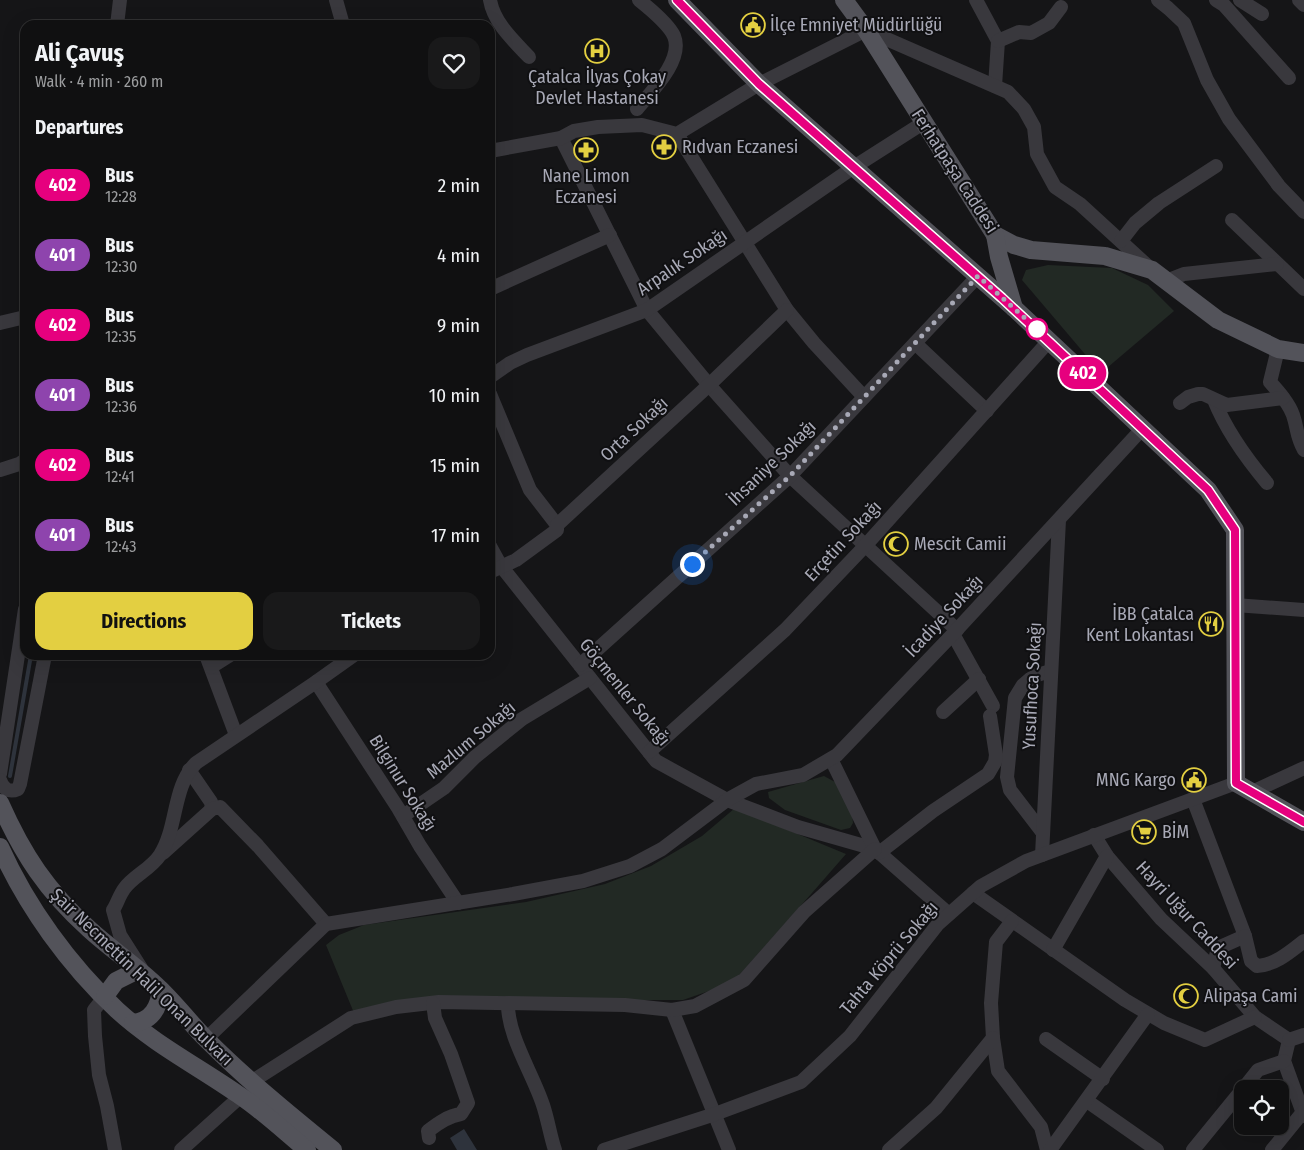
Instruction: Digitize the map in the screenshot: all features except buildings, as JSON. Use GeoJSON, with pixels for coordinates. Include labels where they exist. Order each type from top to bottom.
{"type":"FeatureCollection","features":[{"type":"Feature","properties":{"kind":"main road"},"geometry":{"type":"LineString","coordinates":[[677,0],[759,84],[1014,308],[1208,490],[1235,530],[1236,783],[1304,822]]}},
{"type":"Feature","properties":{"kind":"main road","name":"Ferhatpaşa Caddesi"},"geometry":{"type":"LineString","coordinates":[[844,0],[866,30],[923,124],[995,235],[1014,245],[1031,250],[1105,256],[1152,270],[1218,320],[1278,349],[1304,352]]}},
{"type":"Feature","properties":{"kind":"main road"},"geometry":{"type":"LineString","coordinates":[[995,235],[999,257],[1014,308]]}},
{"type":"Feature","properties":{"kind":"main road","name":"Şair Necmettin Halil Onan Bulvarı"},"geometry":{"type":"LineString","coordinates":[[0,803],[15,837],[28,860],[56,896],[89,929],[161,990],[206,1039],[246,1089],[307,1150]]}},
{"type":"Feature","properties":{"kind":"main road","name":"Şair Necmettin Halil Onan Bulvarı"},"geometry":{"type":"LineString","coordinates":[[0,847],[21,890],[67,954],[105,996],[133,1023],[144,1032],[246,1089],[333,1150]]}},
{"type":"Feature","properties":{"kind":"main road"},"geometry":{"type":"LineString","coordinates":[[0,863],[21,890]]}},
{"type":"Feature","properties":{"kind":"main road"},"geometry":{"type":"LineString","coordinates":[[105,996],[116,981],[142,973]]}},
{"type":"Feature","properties":{"kind":"main road"},"geometry":{"type":"LineString","coordinates":[[133,1023],[149,1018],[159,1003],[161,990]]}},
{"type":"Feature","properties":{"kind":"street"},"geometry":{"type":"LineString","coordinates":[[118,20],[120,0]]}},
{"type":"Feature","properties":{"kind":"street"},"geometry":{"type":"LineString","coordinates":[[336,0],[342,20]]}},
{"type":"Feature","properties":{"kind":"street"},"geometry":{"type":"LineString","coordinates":[[490,0],[492,10],[505,32],[529,57]]}},
{"type":"Feature","properties":{"kind":"street"},"geometry":{"type":"LineString","coordinates":[[637,109],[663,78],[676,50],[674,36],[653,12],[639,0]]}},
{"type":"Feature","properties":{"kind":"street"},"geometry":{"type":"LineString","coordinates":[[976,0],[998,41],[995,86]]}},
{"type":"Feature","properties":{"kind":"street"},"geometry":{"type":"LineString","coordinates":[[1158,0],[1184,23],[1207,80],[1229,119],[1279,186],[1304,212]]}},
{"type":"Feature","properties":{"kind":"street"},"geometry":{"type":"LineString","coordinates":[[1216,0],[1224,5],[1289,78]]}},
{"type":"Feature","properties":{"kind":"street"},"geometry":{"type":"LineString","coordinates":[[1240,0],[1262,14]]}},
{"type":"Feature","properties":{"kind":"street"},"geometry":{"type":"LineString","coordinates":[[1299,0],[1304,5]]}},
{"type":"Feature","properties":{"kind":"street"},"geometry":{"type":"LineString","coordinates":[[998,41],[1019,32],[1031,33],[1049,23],[1061,7]]}},
{"type":"Feature","properties":{"kind":"street"},"geometry":{"type":"LineString","coordinates":[[677,134],[759,84],[866,30],[1008,92],[1024,109],[1034,127],[1037,154],[1055,187],[1080,204],[1152,270]]}},
{"type":"Feature","properties":{"kind":"street","name":"Arpalık Sokağı"},"geometry":{"type":"LineString","coordinates":[[495,374],[527,355],[647,310],[854,167],[923,124]]}},
{"type":"Feature","properties":{"kind":"street"},"geometry":{"type":"LineString","coordinates":[[495,150],[561,138],[574,130],[598,127],[642,125],[677,134],[788,310],[814,343],[864,397]]}},
{"type":"Feature","properties":{"kind":"street"},"geometry":{"type":"LineString","coordinates":[[181,1150],[246,1089],[351,1018],[396,1007],[433,1003],[625,1005],[672,1010],[695,1006],[744,980],[804,912],[877,851],[988,774],[995,762],[996,754],[991,711],[979,680],[955,632],[790,476],[709,385],[647,310],[561,138]]}},
{"type":"Feature","properties":{"kind":"street"},"geometry":{"type":"LineString","coordinates":[[1121,241],[1136,223],[1159,203],[1216,166]]}},
{"type":"Feature","properties":{"kind":"street"},"geometry":{"type":"LineString","coordinates":[[1232,220],[1304,289]]}},
{"type":"Feature","properties":{"kind":"street"},"geometry":{"type":"LineString","coordinates":[[495,287],[610,235]]}},
{"type":"Feature","properties":{"kind":"street"},"geometry":{"type":"LineString","coordinates":[[1166,281],[1184,274],[1277,264]]}},
{"type":"Feature","properties":{"kind":"street","name":"İhsaniye Sokağı"},"geometry":{"type":"LineString","coordinates":[[580,665],[790,476],[978,276]]}},
{"type":"Feature","properties":{"kind":"street","name":"Orta Sokağı"},"geometry":{"type":"LineString","coordinates":[[496,569],[516,560],[557,530],[557,525],[788,310]]}},
{"type":"Feature","properties":{"kind":"street"},"geometry":{"type":"LineString","coordinates":[[0,323],[20,318]]}},
{"type":"Feature","properties":{"kind":"street","name":"Erçetin Sokağı"},"geometry":{"type":"LineString","coordinates":[[649,752],[785,630],[865,546],[1049,341]]}},
{"type":"Feature","properties":{"kind":"street"},"geometry":{"type":"LineString","coordinates":[[916,344],[987,411]]}},
{"type":"Feature","properties":{"kind":"street"},"geometry":{"type":"LineString","coordinates":[[1278,349],[1270,382],[1284,398],[1293,414],[1297,437],[1304,450]]}},
{"type":"Feature","properties":{"kind":"street"},"geometry":{"type":"LineString","coordinates":[[1180,403],[1188,397],[1198,394],[1203,394],[1227,405],[1284,398]]}},
{"type":"Feature","properties":{"kind":"street"},"geometry":{"type":"LineString","coordinates":[[1214,400],[1232,434],[1267,483]]}},
{"type":"Feature","properties":{"kind":"street"},"geometry":{"type":"LineString","coordinates":[[495,406],[530,490],[557,525]]}},
{"type":"Feature","properties":{"kind":"street","name":"İcadiye Sokağı"},"geometry":{"type":"LineString","coordinates":[[326,924],[584,881],[630,866],[662,849],[727,800],[756,784],[803,775],[837,755],[955,632],[1142,429]]}},
{"type":"Feature","properties":{"kind":"street"},"geometry":{"type":"LineString","coordinates":[[0,470],[20,462]]}},
{"type":"Feature","properties":{"kind":"street","name":"Yusufhoca Sokağı"},"geometry":{"type":"LineString","coordinates":[[1042,855],[1059,520]]}},
{"type":"Feature","properties":{"kind":"street","name":"Göçmenler Sokağı"},"geometry":{"type":"LineString","coordinates":[[496,569],[580,665],[656,761],[727,800],[798,827],[877,851],[949,914]]}},
{"type":"Feature","properties":{"kind":"street"},"geometry":{"type":"LineString","coordinates":[[1235,605],[1304,610]]}},
{"type":"Feature","properties":{"kind":"street"},"geometry":{"type":"LineString","coordinates":[[0,774],[20,642]]}},
{"type":"Feature","properties":{"kind":"street"},"geometry":{"type":"LineString","coordinates":[[0,780],[2,786],[7,790],[13,791],[18,789],[20,784],[44,660]]}},
{"type":"Feature","properties":{"kind":"street"},"geometry":{"type":"LineString","coordinates":[[160,856],[171,831],[180,791],[189,770],[196,762],[316,682],[344,660]]}},
{"type":"Feature","properties":{"kind":"street"},"geometry":{"type":"LineString","coordinates":[[208,661],[236,735]]}},
{"type":"Feature","properties":{"kind":"street"},"geometry":{"type":"LineString","coordinates":[[1043,833],[1013,794],[1008,786],[1007,777],[1015,698],[1018,691],[1030,679],[1051,671]]}},
{"type":"Feature","properties":{"kind":"street","name":"Mazlum Sokağı"},"geometry":{"type":"LineString","coordinates":[[403,816],[444,788],[475,757],[522,719],[590,678]]}},
{"type":"Feature","properties":{"kind":"street"},"geometry":{"type":"LineString","coordinates":[[943,712],[979,680]]}},
{"type":"Feature","properties":{"kind":"street","name":"Bilginur Sokağı"},"geometry":{"type":"LineString","coordinates":[[316,682],[458,903]]}},
{"type":"Feature","properties":{"kind":"street"},"geometry":{"type":"LineString","coordinates":[[830,759],[877,851]]}},
{"type":"Feature","properties":{"kind":"street"},"geometry":{"type":"LineString","coordinates":[[1252,792],[1304,768]]}},
{"type":"Feature","properties":{"kind":"street"},"geometry":{"type":"LineString","coordinates":[[189,770],[211,802],[212,809]]}},
{"type":"Feature","properties":{"kind":"street","name":"Tahta Köprü Sokağı"},"geometry":{"type":"LineString","coordinates":[[604,1150],[715,1114],[801,1082],[850,1036],[938,924],[981,886],[1018,865],[1042,855],[1236,783]]}},
{"type":"Feature","properties":{"kind":"street"},"geometry":{"type":"LineString","coordinates":[[1192,799],[1245,936],[1251,961],[1257,966],[1267,966],[1287,955],[1304,941]]}},
{"type":"Feature","properties":{"kind":"street"},"geometry":{"type":"LineString","coordinates":[[142,973],[120,935],[114,910],[124,889],[212,809],[220,807],[258,846],[326,924],[206,1039]]}},
{"type":"Feature","properties":{"kind":"street","name":"Hayri Uğur Caddesi"},"geometry":{"type":"LineString","coordinates":[[1094,835],[1107,856],[1161,919],[1213,968],[1255,1017],[1289,1040]]}},
{"type":"Feature","properties":{"kind":"street"},"geometry":{"type":"LineString","coordinates":[[1053,950],[1107,856]]}},
{"type":"Feature","properties":{"kind":"street"},"geometry":{"type":"LineString","coordinates":[[973,893],[1125,1000],[1164,1023],[1205,1040],[1255,1017]]}},
{"type":"Feature","properties":{"kind":"street"},"geometry":{"type":"LineString","coordinates":[[1012,921],[996,942],[991,1003],[993,1038],[998,1071],[1041,1127],[1049,1150]]}},
{"type":"Feature","properties":{"kind":"street"},"geometry":{"type":"LineString","coordinates":[[1213,968],[1218,948],[1245,936]]}},
{"type":"Feature","properties":{"kind":"street"},"geometry":{"type":"LineString","coordinates":[[105,996],[94,1010],[95,1036],[99,1075],[116,1150]]}},
{"type":"Feature","properties":{"kind":"street"},"geometry":{"type":"LineString","coordinates":[[429,1138],[428,1131],[453,1115],[460,1114],[468,1103],[451,1054],[435,1018],[433,1003]]}},
{"type":"Feature","properties":{"kind":"street"},"geometry":{"type":"LineString","coordinates":[[508,1003],[508,1012],[516,1038],[543,1106],[555,1150]]}},
{"type":"Feature","properties":{"kind":"street"},"geometry":{"type":"LineString","coordinates":[[672,1010],[729,1150]]}},
{"type":"Feature","properties":{"kind":"street"},"geometry":{"type":"LineString","coordinates":[[1049,1150],[1087,1101],[1148,1014]]}},
{"type":"Feature","properties":{"kind":"street"},"geometry":{"type":"LineString","coordinates":[[1272,1150],[1303,1114],[1284,1061],[1289,1040],[1304,1035]]}},
{"type":"Feature","properties":{"kind":"street"},"geometry":{"type":"LineString","coordinates":[[889,1150],[936,1108],[993,1038]]}},
{"type":"Feature","properties":{"kind":"street"},"geometry":{"type":"LineString","coordinates":[[1046,1039],[1103,1079]]}},
{"type":"Feature","properties":{"kind":"street"},"geometry":{"type":"LineString","coordinates":[[1250,1080],[1258,1070],[1284,1061]]}},
{"type":"Feature","properties":{"kind":"street"},"geometry":{"type":"LineString","coordinates":[[1193,1150],[1234,1100]]}},
{"type":"Feature","properties":{"kind":"street"},"geometry":{"type":"LineString","coordinates":[[1087,1101],[1157,1150]]}},
{"type":"Feature","properties":{"kind":"shaded area"},"geometry":{"type":"Polygon","coordinates":[[[1048,265],[1112,268],[1148,285],[1174,311],[1101,373],[1022,280],[1026,270],[1048,265]]]}},
{"type":"Feature","properties":{"kind":"shaded area"},"geometry":{"type":"Polygon","coordinates":[[[824,776],[835,782],[852,813],[853,823],[850,828],[841,830],[785,810],[769,798],[768,792],[824,776]]]}},
{"type":"Feature","properties":{"kind":"shaded area"},"geometry":{"type":"Polygon","coordinates":[[[735,808],[846,854],[732,983],[683,1000],[537,1000],[354,1013],[326,945],[339,935],[364,925],[526,902],[605,884],[651,866],[702,836],[735,808]]]}},
{"type":"Feature","properties":{"kind":"shaded area"},"geometry":{"type":"Polygon","coordinates":[[[464,1129],[477,1150],[457,1150],[450,1138],[464,1129]]]}},
{"type":"Feature","properties":{"kind":"waterway"},"geometry":{"type":"LineString","coordinates":[[10,776],[30,660]]}},
{"type":"Feature","properties":{"kind":"bus line","name":"402"},"geometry":{"type":"LineString","coordinates":[[677,0],[759,84],[1037,329],[1208,490],[1235,530],[1236,783],[1304,822]]}},
{"type":"Feature","properties":{"kind":"place","name":"İlçe Emniyet Müdürlüğü"},"geometry":{"type":"Point","coordinates":[753,25]}},
{"type":"Feature","properties":{"kind":"place","name":"Çatalca İlyas Çokay Devlet Hastanesi"},"geometry":{"type":"Point","coordinates":[597,51]}},
{"type":"Feature","properties":{"kind":"place","name":"Rıdvan Eczanesi"},"geometry":{"type":"Point","coordinates":[664,147]}},
{"type":"Feature","properties":{"kind":"place","name":"Nane Limon Eczanesi"},"geometry":{"type":"Point","coordinates":[586,150]}},
{"type":"Feature","properties":{"kind":"place","name":"Mescit Camii"},"geometry":{"type":"Point","coordinates":[896,544]}},
{"type":"Feature","properties":{"kind":"place","name":"İBB Çatalca Kent Lokantası"},"geometry":{"type":"Point","coordinates":[1211,624]}},
{"type":"Feature","properties":{"kind":"place","name":"MNG Kargo"},"geometry":{"type":"Point","coordinates":[1194,780]}},
{"type":"Feature","properties":{"kind":"place","name":"BİM"},"geometry":{"type":"Point","coordinates":[1144,832]}},
{"type":"Feature","properties":{"kind":"place","name":"Alipaşa Cami"},"geometry":{"type":"Point","coordinates":[1186,996]}},
{"type":"Feature","properties":{"kind":"route"},"geometry":{"type":"LineString","coordinates":[[692,564],[790,476],[978,276],[1037,329]]}}]}
